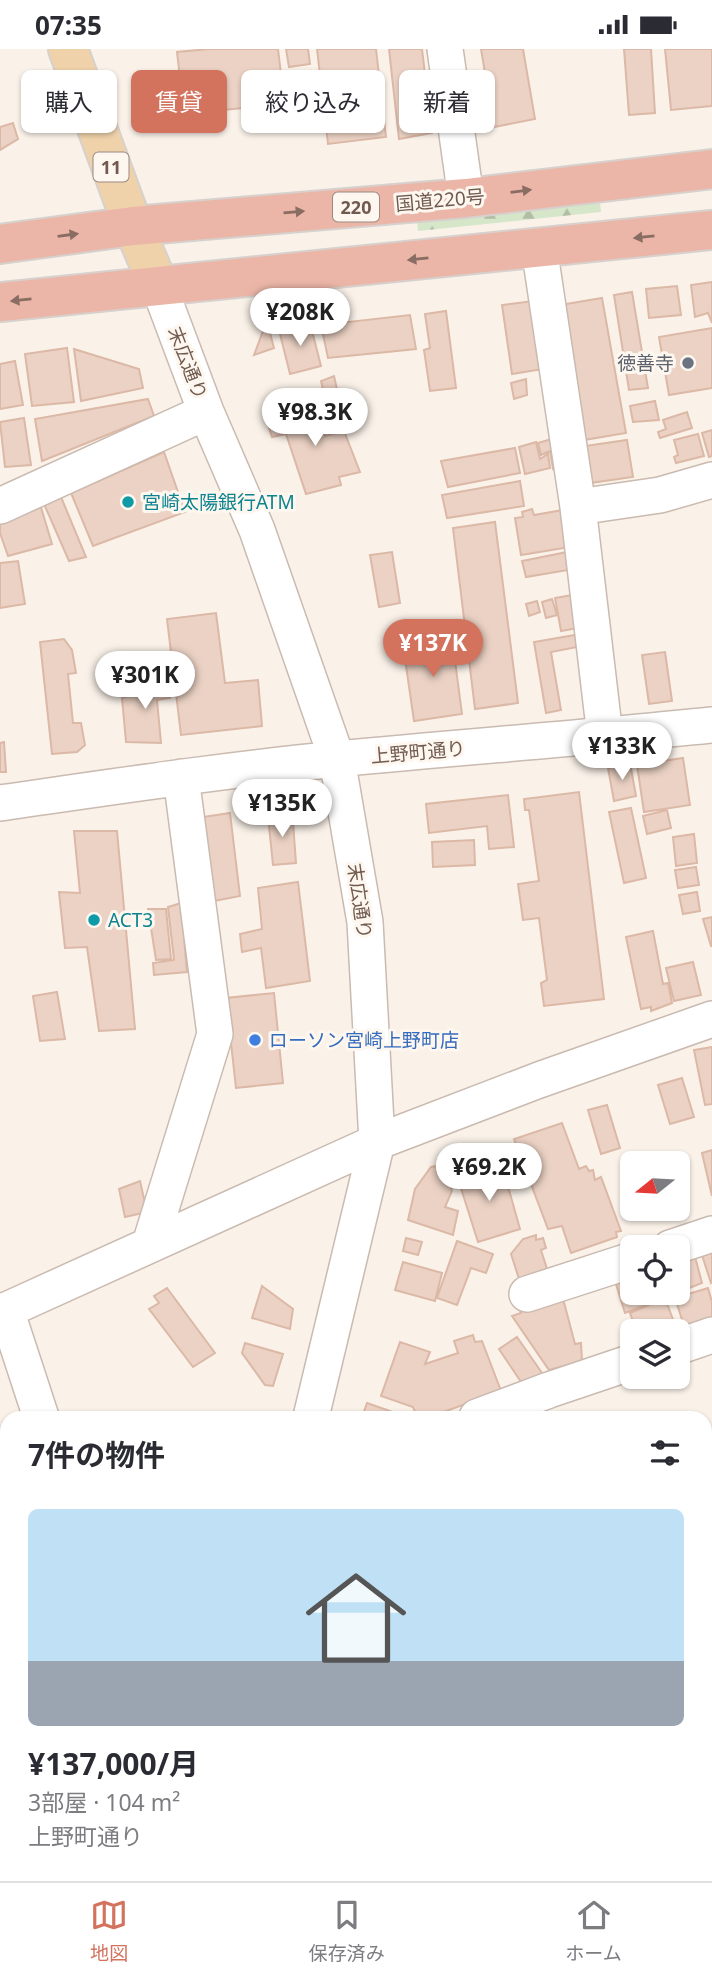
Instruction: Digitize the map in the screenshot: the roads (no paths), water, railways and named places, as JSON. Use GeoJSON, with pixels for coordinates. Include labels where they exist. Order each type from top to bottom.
{"type":"FeatureCollection","features":[{"type":"Feature","properties":{"kind":"highway","name":"国道220号"},"geometry":{"type":"LineString","coordinates":[[0,244],[133,226],[466,198],[712,169]]}},
{"type":"Feature","properties":{"kind":"highway"},"geometry":{"type":"LineString","coordinates":[[0,302],[712,230]]}},
{"type":"Feature","properties":{"kind":"main road","name":"11"},"geometry":{"type":"LineString","coordinates":[[68,49],[133,226],[158,284]]}},
{"type":"Feature","properties":{"kind":"street"},"geometry":{"type":"LineString","coordinates":[[445,49],[466,198]]}},
{"type":"Feature","properties":{"kind":"street"},"geometry":{"type":"LineString","coordinates":[[539,247],[578,507],[605,736]]}},
{"type":"Feature","properties":{"kind":"street","name":"末広通り"},"geometry":{"type":"LineString","coordinates":[[158,284],[206,412],[257,530],[337,759],[365,922],[377,1142],[312,1411]]}},
{"type":"Feature","properties":{"kind":"street"},"geometry":{"type":"LineString","coordinates":[[0,506],[206,412]]}},
{"type":"Feature","properties":{"kind":"street"},"geometry":{"type":"LineString","coordinates":[[578,507],[660,495],[712,479]]}},
{"type":"Feature","properties":{"kind":"street","name":"上野町通り"},"geometry":{"type":"LineString","coordinates":[[0,803],[180,777],[337,759],[712,725]]}},
{"type":"Feature","properties":{"kind":"street"},"geometry":{"type":"LineString","coordinates":[[150,1244],[215,1034],[180,777]]}},
{"type":"Feature","properties":{"kind":"street"},"geometry":{"type":"LineString","coordinates":[[39,1411],[3,1311],[377,1142],[539,1080],[712,1019]]}},
{"type":"Feature","properties":{"kind":"street"},"geometry":{"type":"LineString","coordinates":[[690,1241],[712,1234]]}},
{"type":"Feature","properties":{"kind":"street"},"geometry":{"type":"LineString","coordinates":[[527,1294],[620,1264]]}},
{"type":"Feature","properties":{"kind":"street"},"geometry":{"type":"LineString","coordinates":[[690,1343],[712,1335]]}},
{"type":"Feature","properties":{"kind":"street"},"geometry":{"type":"LineString","coordinates":[[513,1411],[554,1404],[620,1368]]}},
{"type":"Feature","properties":{"kind":"place","name":"徳善寺"},"geometry":{"type":"Point","coordinates":[688,363]}},
{"type":"Feature","properties":{"kind":"place","name":"宮崎太陽銀行ATM"},"geometry":{"type":"Point","coordinates":[128,502]}},
{"type":"Feature","properties":{"kind":"place","name":"ACT3"},"geometry":{"type":"Point","coordinates":[94,920]}},
{"type":"Feature","properties":{"kind":"place","name":"ローソン宮崎上野町店"},"geometry":{"type":"Point","coordinates":[255,1040]}}]}
